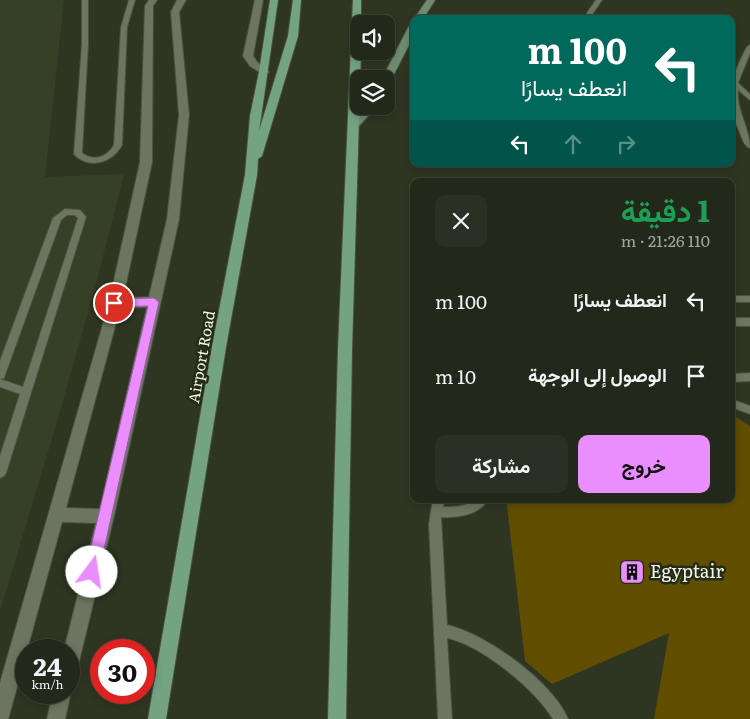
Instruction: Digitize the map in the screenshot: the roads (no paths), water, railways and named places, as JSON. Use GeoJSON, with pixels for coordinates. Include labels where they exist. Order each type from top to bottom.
{"type":"FeatureCollection","features":[{"type":"Feature","properties":{"kind":"main road","name":"Airport Road"},"geometry":{"type":"LineString","coordinates":[[157,719],[219,347],[251,175],[255,116],[264,72],[274,0]]}},
{"type":"Feature","properties":{"kind":"main road"},"geometry":{"type":"LineString","coordinates":[[251,175],[293,36],[297,0]]}},
{"type":"Feature","properties":{"kind":"main road"},"geometry":{"type":"LineString","coordinates":[[337,719],[345,349],[357,0]]}},
{"type":"Feature","properties":{"kind":"main road"},"geometry":{"type":"LineString","coordinates":[[421,15],[431,0]]}},
{"type":"Feature","properties":{"kind":"main road"},"geometry":{"type":"LineString","coordinates":[[391,70],[410,34]]}},
{"type":"Feature","properties":{"kind":"main road"},"geometry":{"type":"LineString","coordinates":[[354,125],[363,115]]}},
{"type":"Feature","properties":{"kind":"street"},"geometry":{"type":"LineString","coordinates":[[0,716],[114,303],[146,162],[149,6],[153,0]]}},
{"type":"Feature","properties":{"kind":"street"},"geometry":{"type":"LineString","coordinates":[[76,639],[106,516],[172,219],[183,137],[184,115],[175,12],[182,0]]}},
{"type":"Feature","properties":{"kind":"street"},"geometry":{"type":"LineString","coordinates":[[250,0],[259,4],[248,56],[264,72]]}},
{"type":"Feature","properties":{"kind":"street"},"geometry":{"type":"LineString","coordinates":[[114,303],[154,302]]}},
{"type":"Feature","properties":{"kind":"street"},"geometry":{"type":"LineString","coordinates":[[56,515],[106,516]]}},
{"type":"Feature","properties":{"kind":"street"},"geometry":{"type":"LineString","coordinates":[[56,719],[59,704]]}},
{"type":"Feature","properties":{"kind":"lane"},"geometry":{"type":"LineString","coordinates":[[85,0],[85,44],[78,154],[83,159],[90,161],[108,157],[116,151],[118,145],[124,27],[132,0]]}},
{"type":"Feature","properties":{"kind":"lane"},"geometry":{"type":"LineString","coordinates":[[589,0],[598,1],[590,15]]}},
{"type":"Feature","properties":{"kind":"lane"},"geometry":{"type":"LineString","coordinates":[[735,80],[739,66],[750,47]]}},
{"type":"Feature","properties":{"kind":"lane"},"geometry":{"type":"LineString","coordinates":[[735,84],[750,98]]}},
{"type":"Feature","properties":{"kind":"lane"},"geometry":{"type":"LineString","coordinates":[[735,112],[750,146]]}},
{"type":"Feature","properties":{"kind":"lane"},"geometry":{"type":"LineString","coordinates":[[0,375],[56,218],[65,212],[76,212],[82,218],[0,473]]}},
{"type":"Feature","properties":{"kind":"lane"},"geometry":{"type":"LineString","coordinates":[[735,299],[750,299]]}},
{"type":"Feature","properties":{"kind":"lane"},"geometry":{"type":"LineString","coordinates":[[735,322],[750,322]]}},
{"type":"Feature","properties":{"kind":"lane"},"geometry":{"type":"LineString","coordinates":[[735,378],[750,377]]}},
{"type":"Feature","properties":{"kind":"lane"},"geometry":{"type":"LineString","coordinates":[[0,383],[26,392]]}},
{"type":"Feature","properties":{"kind":"lane"},"geometry":{"type":"LineString","coordinates":[[735,404],[750,410]]}},
{"type":"Feature","properties":{"kind":"lane"},"geometry":{"type":"LineString","coordinates":[[438,503],[436,512],[445,719]]}},
{"type":"Feature","properties":{"kind":"lane"},"geometry":{"type":"LineString","coordinates":[[436,512],[466,511],[477,503]]}},
{"type":"Feature","properties":{"kind":"lane"},"geometry":{"type":"LineString","coordinates":[[440,630],[471,639],[490,650],[544,696],[561,719]]}},
{"type":"Feature","properties":{"kind":"place","name":"Egyptair"},"geometry":{"type":"Point","coordinates":[632,572]}}]}
